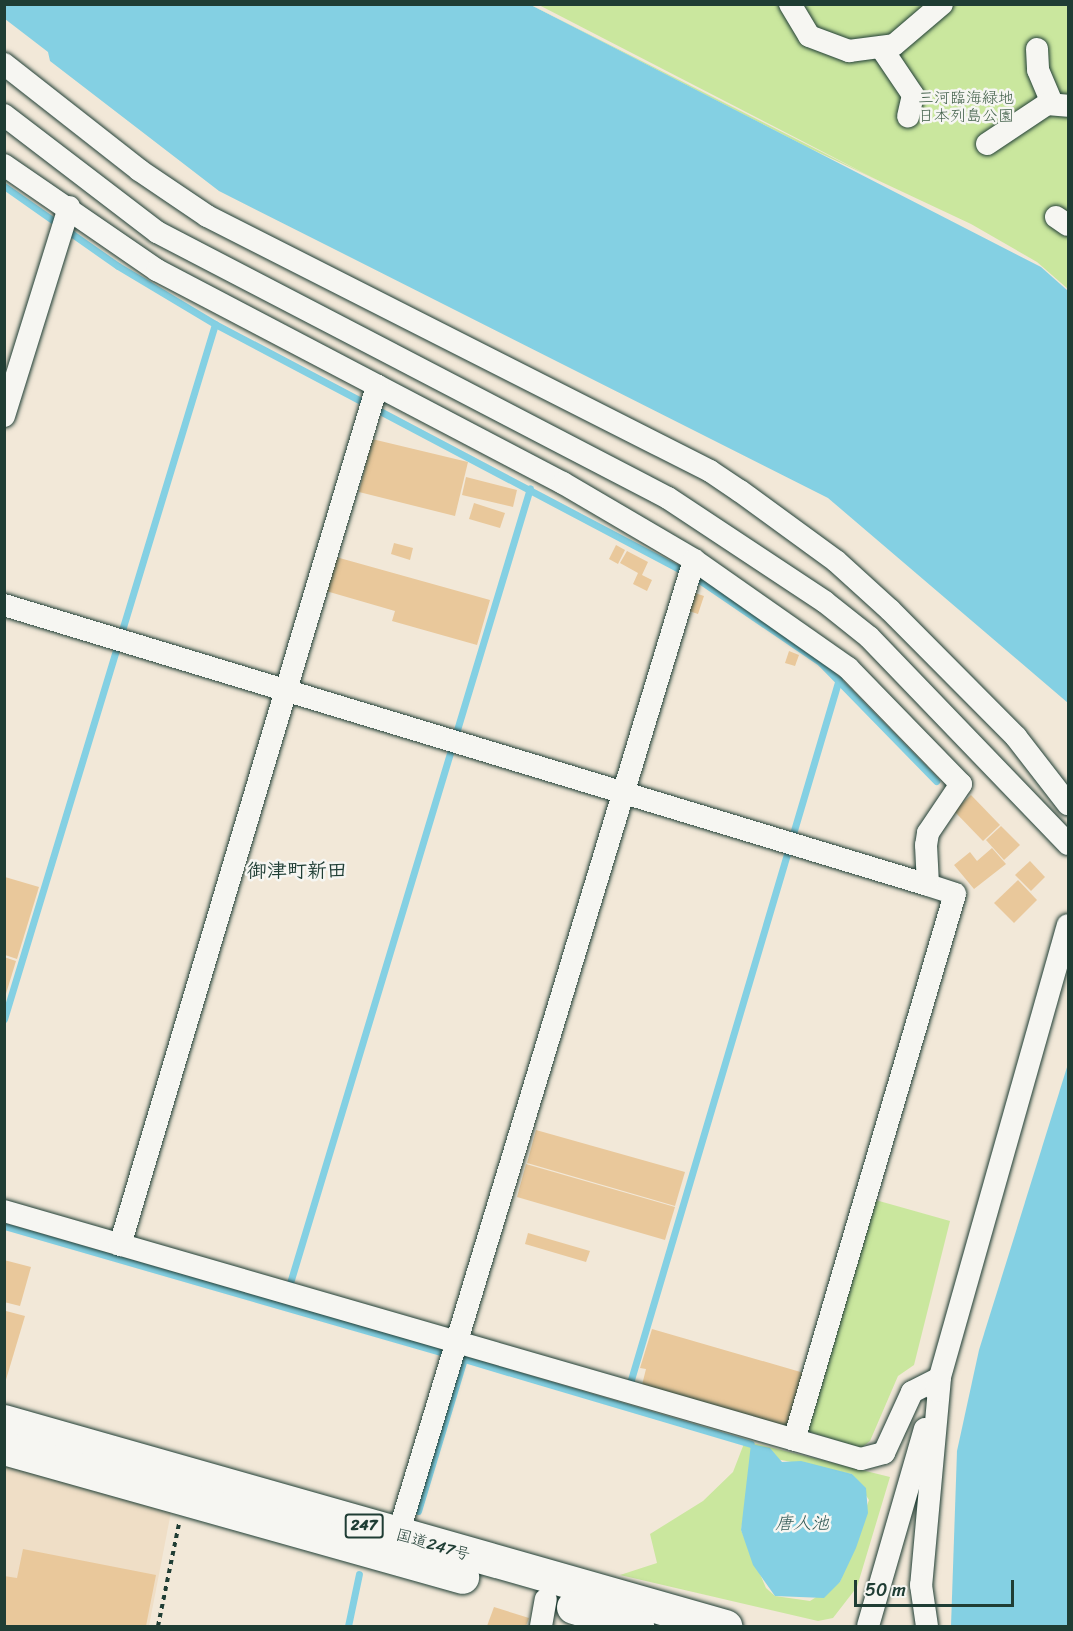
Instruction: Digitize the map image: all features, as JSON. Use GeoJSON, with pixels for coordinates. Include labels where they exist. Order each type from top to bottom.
{"type":"FeatureCollection","features":[{"type":"Feature","properties":{"kind":"highway","name":"国道247号"},"geometry":{"type":"LineString","coordinates":[[4,1421],[398,1535],[725,1626]]}},
{"type":"Feature","properties":{"kind":"highway","name":"国道247号"},"geometry":{"type":"LineString","coordinates":[[4,1448],[543,1613],[637,1626]]}},
{"type":"Feature","properties":{"kind":"street"},"geometry":{"type":"LineString","coordinates":[[790,4],[802,29],[825,46],[849,51],[882,49],[920,27],[942,4]]}},
{"type":"Feature","properties":{"kind":"street"},"geometry":{"type":"LineString","coordinates":[[882,49],[913,95],[908,116]]}},
{"type":"Feature","properties":{"kind":"street"},"geometry":{"type":"LineString","coordinates":[[987,144],[1060,105],[1038,70],[1037,49]]}},
{"type":"Feature","properties":{"kind":"street"},"geometry":{"type":"LineString","coordinates":[[4,64],[139,170],[207,216],[700,466],[740,492],[836,561],[890,610],[1016,737],[1068,804]]}},
{"type":"Feature","properties":{"kind":"street"},"geometry":{"type":"LineString","coordinates":[[4,115],[157,232],[668,498],[825,602],[869,637],[1068,844]]}},
{"type":"Feature","properties":{"kind":"street"},"geometry":{"type":"LineString","coordinates":[[4,165],[69,207],[156,270],[563,483],[694,560],[848,668],[961,784],[928,833],[928,885]]}},
{"type":"Feature","properties":{"kind":"street"},"geometry":{"type":"LineString","coordinates":[[4,416],[69,207]]}},
{"type":"Feature","properties":{"kind":"street"},"geometry":{"type":"LineString","coordinates":[[120,1245],[285,686],[377,386]]}},
{"type":"Feature","properties":{"kind":"street"},"geometry":{"type":"LineString","coordinates":[[398,1535],[620,792],[694,560]]}},
{"type":"Feature","properties":{"kind":"street"},"geometry":{"type":"LineString","coordinates":[[4,605],[285,686],[620,792],[955,894],[794,1440]]}},
{"type":"Feature","properties":{"kind":"street"},"geometry":{"type":"LineString","coordinates":[[868,1626],[1068,925]]}},
{"type":"Feature","properties":{"kind":"street"},"geometry":{"type":"LineString","coordinates":[[4,1211],[861,1459],[879,1457],[912,1392],[940,1378]]}},
{"type":"Feature","properties":{"kind":"street"},"geometry":{"type":"LineString","coordinates":[[927,1626],[921,1585],[940,1378]]}},
{"type":"Feature","properties":{"kind":"path"},"geometry":{"type":"LineString","coordinates":[[158,1626],[183,1502]]}},
{"type":"Feature","properties":{"kind":"shaded area"},"geometry":{"type":"Polygon","coordinates":[[[4,1464],[171,1512],[149,1626],[5,1626],[4,1464]]]}},
{"type":"Feature","properties":{"kind":"green space","name":"三河臨海緑地 日本列島公園"},"geometry":{"type":"Polygon","coordinates":[[[531,5],[1068,5],[1068,289],[1037,262],[971,224],[807,147],[531,5]]]}},
{"type":"Feature","properties":{"kind":"green space"},"geometry":{"type":"Polygon","coordinates":[[[872,1199],[950,1221],[914,1365],[898,1376],[870,1441],[861,1448],[807,1431],[872,1199]]]}},
{"type":"Feature","properties":{"kind":"green space"},"geometry":{"type":"Polygon","coordinates":[[[745,1441],[890,1477],[857,1587],[833,1618],[818,1621],[620,1575],[657,1563],[650,1534],[703,1501],[733,1472],[745,1441]],[[776,1459],[749,1483],[741,1530],[766,1588],[775,1596],[810,1601],[840,1582],[869,1500],[852,1474],[776,1459]]]}},
{"type":"Feature","properties":{"kind":"water"},"geometry":{"type":"Polygon","coordinates":[[[4,5],[531,5],[1041,267],[1068,291],[1068,703],[828,498],[219,191],[50,61],[48,52],[5,19],[4,5]]]}},
{"type":"Feature","properties":{"kind":"water"},"geometry":{"type":"Polygon","coordinates":[[[1068,1064],[1068,1626],[951,1626],[957,1451],[979,1350],[1068,1064]]]}},
{"type":"Feature","properties":{"kind":"water","name":"唐人池"},"geometry":{"type":"Polygon","coordinates":[[[751,1444],[770,1448],[782,1462],[801,1461],[852,1474],[866,1488],[868,1513],[856,1548],[840,1582],[824,1598],[775,1596],[753,1565],[741,1530],[751,1444]]]}},
{"type":"Feature","properties":{"kind":"pier"},"geometry":{"type":"Polygon","coordinates":[[[537,4],[808,144],[881,182],[531,5],[537,4]]]}},
{"type":"Feature","properties":{"kind":"building"},"geometry":{"type":"Polygon","coordinates":[[[372,439],[468,462],[455,516],[359,492],[372,439]]]}},
{"type":"Feature","properties":{"kind":"building"},"geometry":{"type":"Polygon","coordinates":[[[466,477],[517,490],[513,507],[462,495],[466,477]]]}},
{"type":"Feature","properties":{"kind":"building"},"geometry":{"type":"Polygon","coordinates":[[[474,503],[505,513],[500,528],[469,519],[474,503]]]}},
{"type":"Feature","properties":{"kind":"building"},"geometry":{"type":"Polygon","coordinates":[[[394,543],[413,548],[410,560],[391,554],[394,543]]]}},
{"type":"Feature","properties":{"kind":"building"},"geometry":{"type":"Polygon","coordinates":[[[616,545],[625,550],[618,564],[609,559],[616,545]]]}},
{"type":"Feature","properties":{"kind":"building"},"geometry":{"type":"Polygon","coordinates":[[[627,551],[648,562],[642,575],[652,580],[647,591],[633,584],[638,573],[620,563],[627,551]]]}},
{"type":"Feature","properties":{"kind":"building"},"geometry":{"type":"Polygon","coordinates":[[[336,557],[490,600],[477,645],[392,621],[395,611],[326,591],[336,557]]]}},
{"type":"Feature","properties":{"kind":"building"},"geometry":{"type":"Polygon","coordinates":[[[695,593],[704,596],[698,614],[689,611],[695,593]]]}},
{"type":"Feature","properties":{"kind":"building"},"geometry":{"type":"Polygon","coordinates":[[[789,651],[799,655],[795,666],[785,663],[789,651]]]}},
{"type":"Feature","properties":{"kind":"building"},"geometry":{"type":"Polygon","coordinates":[[[971,795],[1000,825],[983,841],[954,811],[971,795]]]}},
{"type":"Feature","properties":{"kind":"building"},"geometry":{"type":"Polygon","coordinates":[[[1001,826],[1020,845],[1004,860],[986,840],[1001,826]]]}},
{"type":"Feature","properties":{"kind":"building"},"geometry":{"type":"Polygon","coordinates":[[[992,848],[1006,864],[974,889],[954,865],[970,852],[977,861],[992,848]]]}},
{"type":"Feature","properties":{"kind":"building"},"geometry":{"type":"Polygon","coordinates":[[[1030,861],[1045,877],[1031,891],[1015,875],[1030,861]]]}},
{"type":"Feature","properties":{"kind":"building"},"geometry":{"type":"Polygon","coordinates":[[[5,877],[39,887],[17,959],[5,955],[5,877]]]}},
{"type":"Feature","properties":{"kind":"building"},"geometry":{"type":"Polygon","coordinates":[[[1018,880],[1037,900],[1014,923],[994,903],[1018,880]]]}},
{"type":"Feature","properties":{"kind":"building"},"geometry":{"type":"Polygon","coordinates":[[[4,957],[16,961],[5,997],[4,997],[4,957]]]}},
{"type":"Feature","properties":{"kind":"building"},"geometry":{"type":"Polygon","coordinates":[[[536,1130],[685,1172],[675,1206],[527,1163],[536,1130]]]}},
{"type":"Feature","properties":{"kind":"building"},"geometry":{"type":"Polygon","coordinates":[[[526,1164],[675,1207],[665,1240],[517,1197],[526,1164]]]}},
{"type":"Feature","properties":{"kind":"building"},"geometry":{"type":"Polygon","coordinates":[[[528,1233],[590,1251],[586,1262],[525,1244],[528,1233]]]}},
{"type":"Feature","properties":{"kind":"building"},"geometry":{"type":"Polygon","coordinates":[[[4,1260],[31,1267],[20,1306],[4,1302],[4,1260]]]}},
{"type":"Feature","properties":{"kind":"building"},"geometry":{"type":"Polygon","coordinates":[[[6,1311],[25,1316],[5,1383],[4,1315],[6,1311]]]}},
{"type":"Feature","properties":{"kind":"building"},"geometry":{"type":"Polygon","coordinates":[[[652,1329],[804,1373],[788,1427],[642,1385],[646,1369],[640,1368],[652,1329]]]}},
{"type":"Feature","properties":{"kind":"building"},"geometry":{"type":"Polygon","coordinates":[[[23,1549],[156,1575],[146,1626],[4,1626],[4,1576],[17,1578],[23,1549]]]}},
{"type":"Feature","properties":{"kind":"building"},"geometry":{"type":"Polygon","coordinates":[[[494,1607],[529,1618],[526,1626],[487,1626],[494,1607]]]}},
{"type":"Feature","properties":{"kind":"waterway"},"geometry":{"type":"LineString","coordinates":[[4,186],[118,266],[215,324],[698,579],[821,663],[936,781]]}},
{"type":"Feature","properties":{"kind":"waterway"},"geometry":{"type":"LineString","coordinates":[[4,1019],[215,324]]}},
{"type":"Feature","properties":{"kind":"waterway"},"geometry":{"type":"LineString","coordinates":[[290,1283],[530,488]]}},
{"type":"Feature","properties":{"kind":"waterway"},"geometry":{"type":"LineString","coordinates":[[630,1383],[839,679]]}},
{"type":"Feature","properties":{"kind":"waterway"},"geometry":{"type":"LineString","coordinates":[[4,1226],[441,1352]]}},
{"type":"Feature","properties":{"kind":"waterway"},"geometry":{"type":"LineString","coordinates":[[418,1511],[464,1359],[751,1444]]}},
{"type":"Feature","properties":{"kind":"waterway"},"geometry":{"type":"LineString","coordinates":[[348,1626],[359,1574]]}},
{"type":"Feature","properties":{"kind":"district","name":"御津町新田"},"geometry":{"type":"Point","coordinates":[297,870]}}]}
